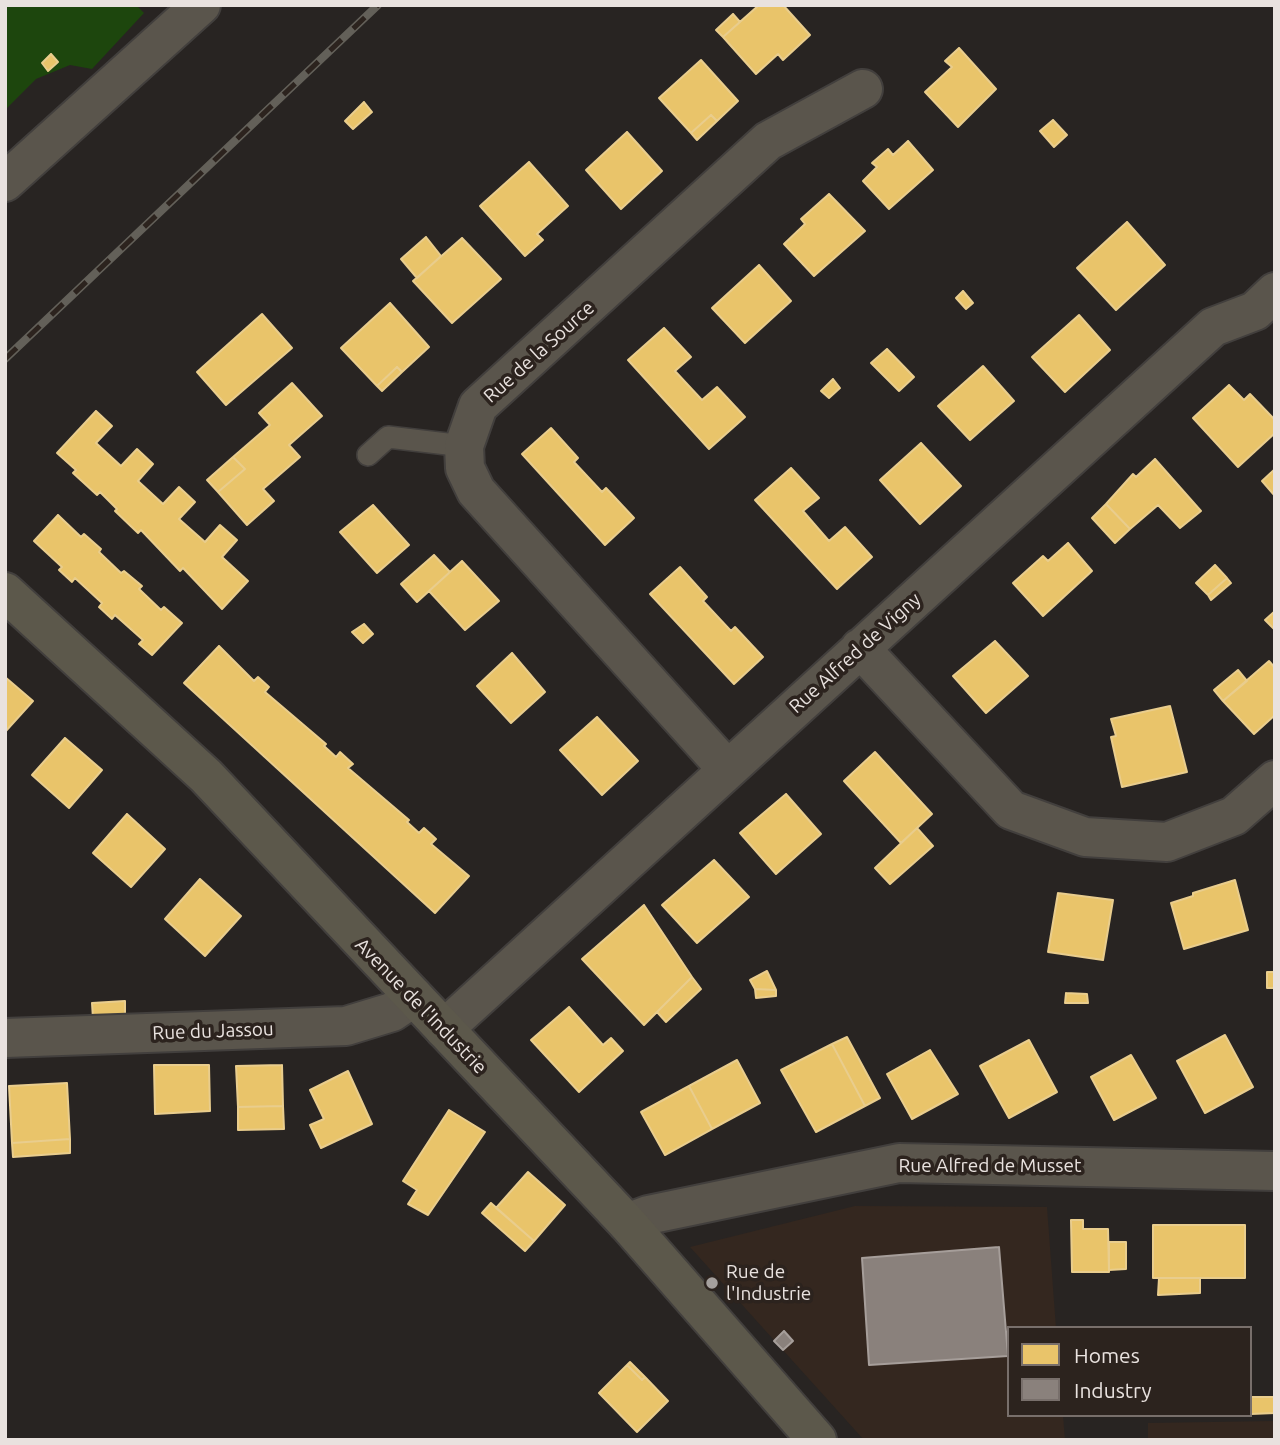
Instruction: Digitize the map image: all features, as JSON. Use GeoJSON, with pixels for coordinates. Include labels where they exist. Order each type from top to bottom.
{"type":"FeatureCollection","features":[{"type":"Feature","properties":{"kind":"main road","name":"Avenue de l'Industrie"},"geometry":{"type":"LineString","coordinates":[[5,592],[206,776],[627,1223],[817,1440]]}},
{"type":"Feature","properties":{"kind":"street"},"geometry":{"type":"LineString","coordinates":[[5,182],[201,5]]}},
{"type":"Feature","properties":{"kind":"street","name":"Rue de la Source"},"geometry":{"type":"LineString","coordinates":[[464,446],[478,407],[768,141],[863,89]]}},
{"type":"Feature","properties":{"kind":"street","name":"Rue Alfred de Vigny"},"geometry":{"type":"LineString","coordinates":[[444,1029],[1213,327],[1268,312]]}},
{"type":"Feature","properties":{"kind":"street"},"geometry":{"type":"LineString","coordinates":[[464,446],[465,468],[476,491],[727,769]]}},
{"type":"Feature","properties":{"kind":"street"},"geometry":{"type":"LineString","coordinates":[[860,648],[1011,810],[1085,837],[1167,842],[1234,816],[1275,780]]}},
{"type":"Feature","properties":{"kind":"street","name":"Rue du Jassou"},"geometry":{"type":"LineString","coordinates":[[5,1038],[346,1026],[392,1012],[414,997]]}},
{"type":"Feature","properties":{"kind":"street","name":"Rue Alfred de Musset"},"geometry":{"type":"LineString","coordinates":[[627,1223],[648,1215],[899,1163],[1275,1171]]}},
{"type":"Feature","properties":{"kind":"lane"},"geometry":{"type":"LineString","coordinates":[[368,455],[388,437],[464,446]]}},
{"type":"Feature","properties":{"kind":"shaded area"},"geometry":{"type":"Polygon","coordinates":[[[855,1206],[1047,1207],[1056,1326],[1007,1326],[1007,1417],[1063,1417],[1065,1440],[864,1440],[690,1247],[855,1206]]]}},
{"type":"Feature","properties":{"kind":"shaded area"},"geometry":{"type":"Polygon","coordinates":[[[1275,1421],[1275,1440],[1148,1440],[1148,1423],[1275,1421]]]}},
{"type":"Feature","properties":{"kind":"green space"},"geometry":{"type":"Polygon","coordinates":[[[5,5],[136,5],[144,13],[92,69],[70,65],[36,79],[5,110],[5,5]]]}},
{"type":"Feature","properties":{"kind":"building: Homes"},"geometry":{"type":"Polygon","coordinates":[[[759,5],[783,5],[810,35],[783,60],[778,54],[756,74],[723,37],[759,5]]]}},
{"type":"Feature","properties":{"kind":"building: Homes"},"geometry":{"type":"Polygon","coordinates":[[[733,14],[740,22],[723,37],[716,30],[733,14]]]}},
{"type":"Feature","properties":{"kind":"building: Homes"},"geometry":{"type":"Polygon","coordinates":[[[959,48],[996,89],[958,127],[925,92],[952,67],[945,61],[959,48]]]}},
{"type":"Feature","properties":{"kind":"building: Homes"},"geometry":{"type":"Polygon","coordinates":[[[51,54],[58,62],[48,71],[42,63],[51,54]]]}},
{"type":"Feature","properties":{"kind":"building: Homes"},"geometry":{"type":"Polygon","coordinates":[[[701,60],[738,101],[717,121],[711,115],[691,133],[659,98],[701,60]]]}},
{"type":"Feature","properties":{"kind":"building: Homes"},"geometry":{"type":"Polygon","coordinates":[[[364,102],[372,112],[353,129],[345,121],[364,102]]]}},
{"type":"Feature","properties":{"kind":"building: Homes"},"geometry":{"type":"Polygon","coordinates":[[[711,115],[717,121],[697,140],[691,133],[711,115]]]}},
{"type":"Feature","properties":{"kind":"building: Homes"},"geometry":{"type":"Polygon","coordinates":[[[1053,120],[1067,135],[1054,147],[1040,131],[1053,120]]]}},
{"type":"Feature","properties":{"kind":"building: Homes"},"geometry":{"type":"Polygon","coordinates":[[[627,132],[662,171],[621,209],[586,170],[627,132]]]}},
{"type":"Feature","properties":{"kind":"building: Homes"},"geometry":{"type":"Polygon","coordinates":[[[908,141],[933,170],[889,209],[863,181],[877,167],[872,163],[888,149],[893,155],[908,141]]]}},
{"type":"Feature","properties":{"kind":"building: Homes"},"geometry":{"type":"Polygon","coordinates":[[[529,162],[568,206],[537,234],[543,240],[525,256],[480,206],[529,162]]]}},
{"type":"Feature","properties":{"kind":"building: Homes"},"geometry":{"type":"Polygon","coordinates":[[[829,194],[865,231],[814,276],[784,244],[805,224],[801,219],[829,194]]]}},
{"type":"Feature","properties":{"kind":"building: Homes"},"geometry":{"type":"Polygon","coordinates":[[[1127,222],[1165,265],[1116,310],[1077,268],[1127,222]]]}},
{"type":"Feature","properties":{"kind":"building: Homes"},"geometry":{"type":"Polygon","coordinates":[[[426,237],[441,256],[417,278],[401,259],[426,237]]]}},
{"type":"Feature","properties":{"kind":"building: Homes"},"geometry":{"type":"Polygon","coordinates":[[[462,238],[501,279],[452,323],[413,281],[462,238]]]}},
{"type":"Feature","properties":{"kind":"building: Homes"},"geometry":{"type":"Polygon","coordinates":[[[759,265],[791,301],[745,343],[712,308],[759,265]]]}},
{"type":"Feature","properties":{"kind":"building: Homes"},"geometry":{"type":"Polygon","coordinates":[[[963,291],[973,303],[966,309],[956,298],[963,291]]]}},
{"type":"Feature","properties":{"kind":"building: Homes"},"geometry":{"type":"Polygon","coordinates":[[[390,303],[429,347],[402,372],[397,367],[377,386],[341,348],[390,303]]]}},
{"type":"Feature","properties":{"kind":"building: Homes"},"geometry":{"type":"Polygon","coordinates":[[[262,314],[292,348],[226,405],[197,372],[262,314]]]}},
{"type":"Feature","properties":{"kind":"building: Homes"},"geometry":{"type":"Polygon","coordinates":[[[1079,315],[1110,350],[1065,392],[1032,357],[1079,315]]]}},
{"type":"Feature","properties":{"kind":"building: Homes"},"geometry":{"type":"Polygon","coordinates":[[[664,328],[691,357],[675,371],[702,400],[717,387],[745,417],[709,449],[628,360],[664,328]]]}},
{"type":"Feature","properties":{"kind":"building: Homes"},"geometry":{"type":"Polygon","coordinates":[[[887,349],[914,377],[899,391],[871,363],[887,349]]]}},
{"type":"Feature","properties":{"kind":"building: Homes"},"geometry":{"type":"Polygon","coordinates":[[[983,366],[1014,401],[970,440],[938,406],[983,366]]]}},
{"type":"Feature","properties":{"kind":"building: Homes"},"geometry":{"type":"Polygon","coordinates":[[[397,367],[402,372],[382,391],[377,386],[397,367]]]}},
{"type":"Feature","properties":{"kind":"building: Homes"},"geometry":{"type":"Polygon","coordinates":[[[833,379],[840,388],[829,398],[821,391],[833,379]]]}},
{"type":"Feature","properties":{"kind":"building: Homes"},"geometry":{"type":"Polygon","coordinates":[[[292,383],[322,416],[289,445],[300,457],[263,489],[274,501],[247,525],[218,492],[245,469],[233,457],[270,425],[259,413],[292,383]]]}},
{"type":"Feature","properties":{"kind":"building: Homes"},"geometry":{"type":"Polygon","coordinates":[[[1229,385],[1244,400],[1250,394],[1275,420],[1275,433],[1238,467],[1193,418],[1229,385]]]}},
{"type":"Feature","properties":{"kind":"building: Homes"},"geometry":{"type":"Polygon","coordinates":[[[96,411],[112,426],[96,443],[121,466],[137,449],[153,464],[138,481],[163,504],[179,487],[195,502],[179,519],[205,542],[220,525],[237,540],[222,557],[248,581],[222,609],[183,568],[180,571],[141,530],[138,533],[115,511],[117,509],[100,492],[97,495],[73,473],[76,470],[57,453],[96,411]]]}},
{"type":"Feature","properties":{"kind":"building: Homes"},"geometry":{"type":"Polygon","coordinates":[[[551,428],[578,458],[574,462],[602,492],[606,488],[634,518],[605,545],[522,454],[551,428]]]}},
{"type":"Feature","properties":{"kind":"building: Homes"},"geometry":{"type":"Polygon","coordinates":[[[921,443],[961,486],[920,524],[880,480],[921,443]]]}},
{"type":"Feature","properties":{"kind":"building: Homes"},"geometry":{"type":"Polygon","coordinates":[[[233,457],[245,469],[218,492],[207,480],[233,457]]]}},
{"type":"Feature","properties":{"kind":"building: Homes"},"geometry":{"type":"Polygon","coordinates":[[[1155,459],[1201,511],[1180,528],[1158,505],[1130,529],[1106,504],[1133,474],[1136,477],[1155,459]]]}},
{"type":"Feature","properties":{"kind":"building: Homes"},"geometry":{"type":"Polygon","coordinates":[[[791,468],[819,498],[803,511],[829,541],[845,527],[872,557],[837,589],[755,500],[791,468]]]}},
{"type":"Feature","properties":{"kind":"building: Homes"},"geometry":{"type":"Polygon","coordinates":[[[1275,469],[1275,496],[1262,481],[1275,469]]]}},
{"type":"Feature","properties":{"kind":"building: Homes"},"geometry":{"type":"Polygon","coordinates":[[[1106,504],[1130,529],[1115,543],[1092,518],[1106,504]]]}},
{"type":"Feature","properties":{"kind":"building: Homes"},"geometry":{"type":"Polygon","coordinates":[[[373,505],[409,545],[377,573],[340,532],[373,505]]]}},
{"type":"Feature","properties":{"kind":"building: Homes"},"geometry":{"type":"Polygon","coordinates":[[[58,515],[81,537],[84,534],[101,549],[99,552],[121,573],[124,571],[142,586],[139,589],[161,610],[164,607],[182,623],[152,655],[139,644],[143,640],[115,615],[112,619],[99,607],[102,603],[75,578],[72,582],[59,570],[62,567],[34,541],[58,515]]]}},
{"type":"Feature","properties":{"kind":"building: Homes"},"geometry":{"type":"Polygon","coordinates":[[[1068,543],[1092,571],[1043,616],[1013,583],[1043,556],[1048,561],[1068,543]]]}},
{"type":"Feature","properties":{"kind":"building: Homes"},"geometry":{"type":"Polygon","coordinates":[[[434,555],[450,572],[417,602],[401,584],[434,555]]]}},
{"type":"Feature","properties":{"kind":"building: Homes"},"geometry":{"type":"Polygon","coordinates":[[[462,561],[499,601],[465,630],[429,591],[462,561]]]}},
{"type":"Feature","properties":{"kind":"building: Homes"},"geometry":{"type":"Polygon","coordinates":[[[1215,565],[1227,578],[1208,595],[1196,583],[1215,565]]]}},
{"type":"Feature","properties":{"kind":"building: Homes"},"geometry":{"type":"Polygon","coordinates":[[[680,567],[707,597],[703,601],[731,631],[735,627],[763,657],[734,684],[650,594],[680,567]]]}},
{"type":"Feature","properties":{"kind":"building: Homes"},"geometry":{"type":"Polygon","coordinates":[[[1227,578],[1231,583],[1211,600],[1208,595],[1227,578]]]}},
{"type":"Feature","properties":{"kind":"building: Homes"},"geometry":{"type":"Polygon","coordinates":[[[1275,611],[1275,630],[1265,620],[1275,611]]]}},
{"type":"Feature","properties":{"kind":"building: Homes"},"geometry":{"type":"Polygon","coordinates":[[[364,624],[373,634],[363,643],[352,632],[364,624]]]}},
{"type":"Feature","properties":{"kind":"building: Homes"},"geometry":{"type":"Polygon","coordinates":[[[995,641],[1028,676],[986,713],[953,676],[995,641]]]}},
{"type":"Feature","properties":{"kind":"building: Homes"},"geometry":{"type":"Polygon","coordinates":[[[219,646],[254,681],[258,677],[269,687],[265,692],[326,744],[324,746],[336,757],[340,752],[353,764],[348,768],[409,820],[407,822],[419,833],[424,828],[436,839],[431,844],[469,876],[435,913],[184,683],[219,646]]]}},
{"type":"Feature","properties":{"kind":"building: Homes"},"geometry":{"type":"Polygon","coordinates":[[[512,653],[545,692],[511,723],[477,686],[512,653]]]}},
{"type":"Feature","properties":{"kind":"building: Homes"},"geometry":{"type":"Polygon","coordinates":[[[1269,661],[1275,668],[1275,715],[1254,734],[1223,701],[1269,661]]]}},
{"type":"Feature","properties":{"kind":"building: Homes"},"geometry":{"type":"Polygon","coordinates":[[[1238,670],[1247,681],[1223,701],[1214,690],[1238,670]]]}},
{"type":"Feature","properties":{"kind":"building: Homes"},"geometry":{"type":"Polygon","coordinates":[[[5,677],[33,701],[5,732],[5,677]]]}},
{"type":"Feature","properties":{"kind":"building: Homes"},"geometry":{"type":"Polygon","coordinates":[[[1170,706],[1187,772],[1122,787],[1111,737],[1116,736],[1111,719],[1170,706]]]}},
{"type":"Feature","properties":{"kind":"building: Homes"},"geometry":{"type":"Polygon","coordinates":[[[597,717],[638,761],[602,795],[560,750],[597,717]]]}},
{"type":"Feature","properties":{"kind":"building: Homes"},"geometry":{"type":"Polygon","coordinates":[[[65,738],[102,770],[69,808],[32,775],[65,738]]]}},
{"type":"Feature","properties":{"kind":"building: Homes"},"geometry":{"type":"Polygon","coordinates":[[[875,752],[932,814],[901,843],[844,781],[875,752]]]}},
{"type":"Feature","properties":{"kind":"building: Homes"},"geometry":{"type":"Polygon","coordinates":[[[786,794],[821,834],[776,874],[740,833],[786,794]]]}},
{"type":"Feature","properties":{"kind":"building: Homes"},"geometry":{"type":"Polygon","coordinates":[[[127,814],[165,849],[131,887],[93,853],[127,814]]]}},
{"type":"Feature","properties":{"kind":"building: Homes"},"geometry":{"type":"Polygon","coordinates":[[[917,828],[933,846],[890,884],[875,868],[917,828]]]}},
{"type":"Feature","properties":{"kind":"building: Homes"},"geometry":{"type":"Polygon","coordinates":[[[714,860],[749,897],[697,943],[662,905],[714,860]]]}},
{"type":"Feature","properties":{"kind":"building: Homes"},"geometry":{"type":"Polygon","coordinates":[[[200,879],[241,916],[205,956],[165,919],[200,879]]]}},
{"type":"Feature","properties":{"kind":"building: Homes"},"geometry":{"type":"Polygon","coordinates":[[[1235,880],[1248,930],[1184,949],[1171,903],[1235,880]]]}},
{"type":"Feature","properties":{"kind":"building: Homes"},"geometry":{"type":"Polygon","coordinates":[[[1058,893],[1113,900],[1103,960],[1048,952],[1058,893]]]}},
{"type":"Feature","properties":{"kind":"building: Homes"},"geometry":{"type":"Polygon","coordinates":[[[644,905],[692,977],[644,1025],[582,959],[644,905]]]}},
{"type":"Feature","properties":{"kind":"building: Homes"},"geometry":{"type":"Polygon","coordinates":[[[767,971],[776,990],[755,989],[750,980],[767,971]]]}},
{"type":"Feature","properties":{"kind":"building: Homes"},"geometry":{"type":"Polygon","coordinates":[[[1267,972],[1275,972],[1275,988],[1267,988],[1267,972]]]}},
{"type":"Feature","properties":{"kind":"building: Homes"},"geometry":{"type":"Polygon","coordinates":[[[692,977],[701,989],[666,1022],[657,1012],[692,977]]]}},
{"type":"Feature","properties":{"kind":"building: Homes"},"geometry":{"type":"Polygon","coordinates":[[[755,989],[776,990],[776,996],[756,998],[755,989]]]}},
{"type":"Feature","properties":{"kind":"building: Homes"},"geometry":{"type":"Polygon","coordinates":[[[1066,993],[1087,994],[1088,1003],[1065,1003],[1066,993]]]}},
{"type":"Feature","properties":{"kind":"building: Homes"},"geometry":{"type":"Polygon","coordinates":[[[125,1001],[125,1017],[93,1019],[92,1003],[125,1001]]]}},
{"type":"Feature","properties":{"kind":"building: Homes"},"geometry":{"type":"Polygon","coordinates":[[[569,1007],[603,1045],[611,1038],[623,1051],[579,1092],[531,1040],[569,1007]]]}},
{"type":"Feature","properties":{"kind":"building: Homes"},"geometry":{"type":"Polygon","coordinates":[[[1225,1035],[1253,1087],[1205,1113],[1177,1061],[1225,1035]]]}},
{"type":"Feature","properties":{"kind":"building: Homes"},"geometry":{"type":"Polygon","coordinates":[[[847,1037],[880,1098],[865,1106],[832,1044],[847,1037]]]}},
{"type":"Feature","properties":{"kind":"building: Homes"},"geometry":{"type":"Polygon","coordinates":[[[1029,1040],[1057,1092],[1009,1118],[980,1066],[1029,1040]]]}},
{"type":"Feature","properties":{"kind":"building: Homes"},"geometry":{"type":"Polygon","coordinates":[[[832,1044],[865,1106],[816,1132],[781,1070],[832,1044]]]}},
{"type":"Feature","properties":{"kind":"building: Homes"},"geometry":{"type":"Polygon","coordinates":[[[930,1050],[958,1094],[912,1119],[887,1074],[930,1050]]]}},
{"type":"Feature","properties":{"kind":"building: Homes"},"geometry":{"type":"Polygon","coordinates":[[[1131,1055],[1156,1098],[1114,1120],[1091,1077],[1131,1055]]]}},
{"type":"Feature","properties":{"kind":"building: Homes"},"geometry":{"type":"Polygon","coordinates":[[[737,1060],[760,1103],[712,1129],[689,1086],[737,1060]]]}},
{"type":"Feature","properties":{"kind":"building: Homes"},"geometry":{"type":"Polygon","coordinates":[[[154,1065],[209,1065],[210,1111],[155,1114],[154,1065]]]}},
{"type":"Feature","properties":{"kind":"building: Homes"},"geometry":{"type":"Polygon","coordinates":[[[282,1065],[283,1106],[238,1107],[236,1066],[282,1065]]]}},
{"type":"Feature","properties":{"kind":"building: Homes"},"geometry":{"type":"Polygon","coordinates":[[[348,1071],[372,1124],[321,1148],[310,1125],[324,1119],[310,1090],[348,1071]]]}},
{"type":"Feature","properties":{"kind":"building: Homes"},"geometry":{"type":"Polygon","coordinates":[[[67,1083],[70,1139],[12,1143],[9,1086],[67,1083]]]}},
{"type":"Feature","properties":{"kind":"building: Homes"},"geometry":{"type":"Polygon","coordinates":[[[689,1086],[712,1129],[665,1155],[641,1112],[689,1086]]]}},
{"type":"Feature","properties":{"kind":"building: Homes"},"geometry":{"type":"Polygon","coordinates":[[[283,1106],[284,1129],[238,1130],[238,1107],[283,1106]]]}},
{"type":"Feature","properties":{"kind":"building: Homes"},"geometry":{"type":"Polygon","coordinates":[[[449,1110],[485,1132],[428,1215],[408,1204],[417,1190],[403,1181],[449,1110]]]}},
{"type":"Feature","properties":{"kind":"building: Homes"},"geometry":{"type":"Polygon","coordinates":[[[70,1139],[70,1153],[13,1157],[12,1143],[70,1139]]]}},
{"type":"Feature","properties":{"kind":"building: Homes"},"geometry":{"type":"Polygon","coordinates":[[[528,1172],[565,1205],[534,1241],[496,1208],[528,1172]]]}},
{"type":"Feature","properties":{"kind":"building: Homes"},"geometry":{"type":"Polygon","coordinates":[[[491,1203],[534,1241],[525,1251],[482,1213],[491,1203]]]}},
{"type":"Feature","properties":{"kind":"building: Homes"},"geometry":{"type":"Polygon","coordinates":[[[1071,1220],[1083,1220],[1083,1229],[1108,1229],[1109,1272],[1072,1272],[1071,1220]]]}},
{"type":"Feature","properties":{"kind":"building: Homes"},"geometry":{"type":"Polygon","coordinates":[[[1153,1225],[1245,1225],[1245,1278],[1153,1278],[1153,1225]]]}},
{"type":"Feature","properties":{"kind":"building: Homes"},"geometry":{"type":"Polygon","coordinates":[[[1109,1242],[1126,1242],[1126,1269],[1109,1270],[1109,1242]]]}},
{"type":"Feature","properties":{"kind":"building: Homes"},"geometry":{"type":"Polygon","coordinates":[[[1159,1278],[1200,1278],[1200,1293],[1158,1295],[1159,1278]]]}},
{"type":"Feature","properties":{"kind":"building: Homes"},"geometry":{"type":"Polygon","coordinates":[[[630,1362],[645,1377],[642,1380],[627,1365],[630,1362]]]}},
{"type":"Feature","properties":{"kind":"building: Homes"},"geometry":{"type":"Polygon","coordinates":[[[627,1365],[642,1380],[645,1377],[668,1401],[637,1432],[599,1393],[627,1365]]]}},
{"type":"Feature","properties":{"kind":"building: Homes"},"geometry":{"type":"Polygon","coordinates":[[[1252,1397],[1275,1397],[1275,1413],[1252,1414],[1252,1397]]]}},
{"type":"Feature","properties":{"kind":"building: Industry"},"geometry":{"type":"Polygon","coordinates":[[[999,1247],[1007,1356],[869,1365],[862,1258],[999,1247]]]}},
{"type":"Feature","properties":{"kind":"building: Industry"},"geometry":{"type":"Polygon","coordinates":[[[784,1331],[793,1341],[783,1350],[774,1341],[784,1331]]]}},
{"type":"Feature","properties":{"kind":"railway"},"geometry":{"type":"LineString","coordinates":[[5,359],[378,5]]}},
{"type":"Feature","properties":{"kind":"place","name":"Rue de l'Industrie"},"geometry":{"type":"Point","coordinates":[712,1283]}}]}
